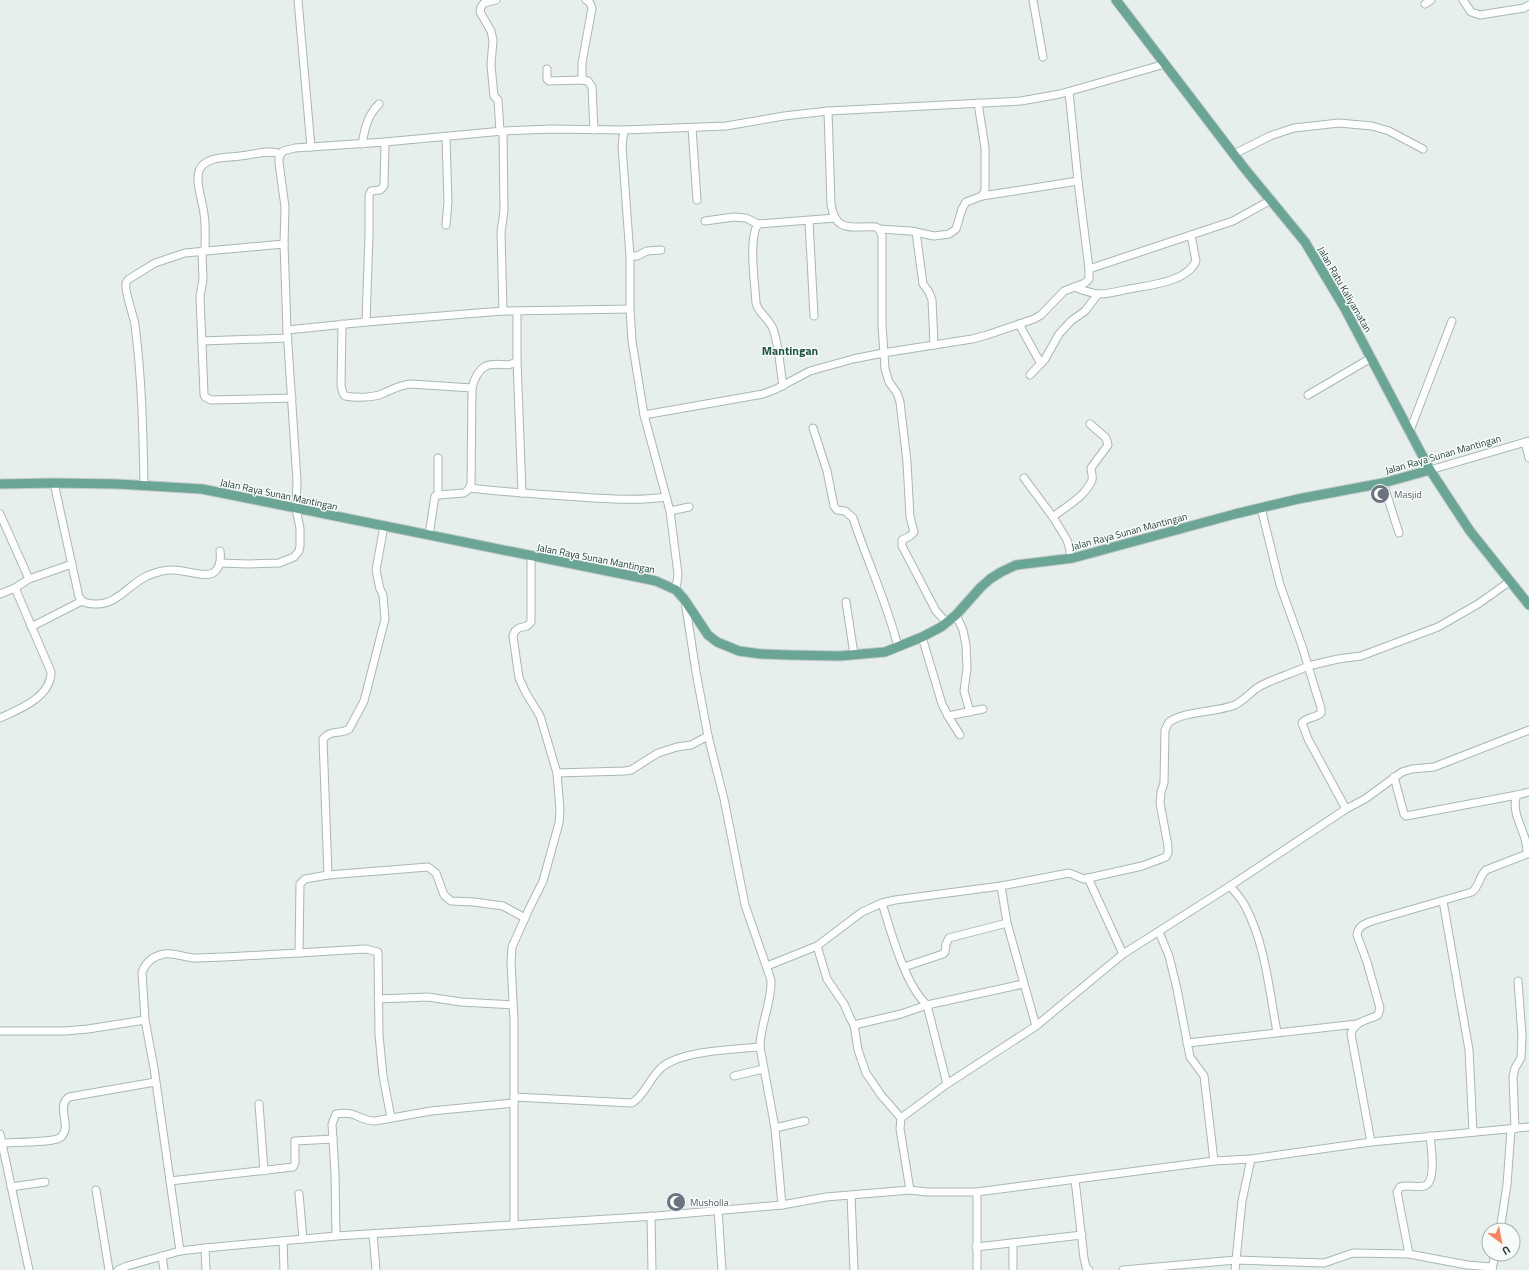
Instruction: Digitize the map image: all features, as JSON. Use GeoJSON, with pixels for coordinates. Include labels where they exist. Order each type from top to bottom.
{"type":"FeatureCollection","features":[{"type":"Feature","properties":{"kind":"main road","name":"Jalan Ratu Kaliyamatan"},"geometry":{"type":"LineString","coordinates":[[1116,0],[1234,154],[1305,242],[1344,307],[1430,470],[1470,531],[1529,605]]}},
{"type":"Feature","properties":{"kind":"main road","name":"Jalan Raya Sunan Mantingan"},"geometry":{"type":"LineString","coordinates":[[0,484],[54,483],[144,485],[202,489],[652,580],[676,590],[684,599],[708,636],[717,642],[739,651],[761,654],[839,656],[884,652],[922,638],[937,630],[956,615],[981,587],[1001,572],[1016,565],[1072,559],[1261,508],[1298,499],[1383,483],[1430,470]]}},
{"type":"Feature","properties":{"kind":"street"},"geometry":{"type":"LineString","coordinates":[[298,0],[311,147]]}},
{"type":"Feature","properties":{"kind":"street"},"geometry":{"type":"LineString","coordinates":[[496,0],[484,3],[480,12],[491,31],[493,40],[491,65],[494,96],[498,100],[501,131],[504,211],[501,232],[503,311]]}},
{"type":"Feature","properties":{"kind":"street"},"geometry":{"type":"LineString","coordinates":[[582,80],[582,63],[592,8],[590,3],[586,0]]}},
{"type":"Feature","properties":{"kind":"street"},"geometry":{"type":"LineString","coordinates":[[1033,0],[1043,57]]}},
{"type":"Feature","properties":{"kind":"street"},"geometry":{"type":"LineString","coordinates":[[1463,0],[1471,12],[1480,15],[1524,8],[1529,5]]}},
{"type":"Feature","properties":{"kind":"street"},"geometry":{"type":"LineString","coordinates":[[280,154],[288,149],[446,137],[501,131],[551,129],[624,130],[692,128],[726,126],[784,116],[828,111],[1021,101],[1069,92],[1165,64]]}},
{"type":"Feature","properties":{"kind":"street"},"geometry":{"type":"LineString","coordinates":[[547,69],[547,79],[549,81],[588,81],[592,88],[594,130]]}},
{"type":"Feature","properties":{"kind":"street"},"geometry":{"type":"LineString","coordinates":[[644,415],[763,394],[783,386],[810,371],[853,359],[972,339],[1042,315],[1064,291],[1085,283],[1089,279],[1089,269],[1069,92]]}},
{"type":"Feature","properties":{"kind":"street"},"geometry":{"type":"LineString","coordinates":[[978,103],[985,162],[986,190],[982,196]]}},
{"type":"Feature","properties":{"kind":"street"},"geometry":{"type":"LineString","coordinates":[[362,144],[366,123],[379,104]]}},
{"type":"Feature","properties":{"kind":"street"},"geometry":{"type":"LineString","coordinates":[[828,111],[831,204],[835,218],[843,226],[876,227],[879,229],[916,232],[934,236],[949,234],[956,229],[962,209],[966,202],[982,196],[1078,181]]}},
{"type":"Feature","properties":{"kind":"street"},"geometry":{"type":"LineString","coordinates":[[1234,154],[1270,136],[1294,128],[1340,124],[1372,126],[1389,131],[1423,149]]}},
{"type":"Feature","properties":{"kind":"street"},"geometry":{"type":"LineString","coordinates":[[692,128],[697,200]]}},
{"type":"Feature","properties":{"kind":"street"},"geometry":{"type":"LineString","coordinates":[[624,130],[622,146],[630,256],[630,309],[636,370],[644,415],[670,511],[678,574],[676,590]]}},
{"type":"Feature","properties":{"kind":"street"},"geometry":{"type":"LineString","coordinates":[[446,137],[448,202],[446,225]]}},
{"type":"Feature","properties":{"kind":"street"},"geometry":{"type":"LineString","coordinates":[[366,322],[370,235],[368,196],[371,191],[380,190],[384,186],[385,142]]}},
{"type":"Feature","properties":{"kind":"street"},"geometry":{"type":"LineString","coordinates":[[280,154],[277,152],[219,158],[206,162],[201,166],[198,177],[204,214],[203,280],[200,296],[204,394],[205,397],[211,400],[292,398]]}},
{"type":"Feature","properties":{"kind":"street"},"geometry":{"type":"LineString","coordinates":[[220,563],[279,563],[294,557],[299,551],[300,546],[300,528],[296,509],[297,481],[284,244],[285,214],[279,163],[280,154]]}},
{"type":"Feature","properties":{"kind":"street"},"geometry":{"type":"LineString","coordinates":[[1089,269],[1241,217],[1271,200]]}},
{"type":"Feature","properties":{"kind":"street"},"geometry":{"type":"LineString","coordinates":[[705,221],[734,217],[746,218],[758,224],[835,218]]}},
{"type":"Feature","properties":{"kind":"street"},"geometry":{"type":"LineString","coordinates":[[809,220],[814,316]]}},
{"type":"Feature","properties":{"kind":"street"},"geometry":{"type":"LineString","coordinates":[[758,224],[754,229],[752,240],[756,303],[757,307],[768,318],[773,330],[783,386]]}},
{"type":"Feature","properties":{"kind":"street"},"geometry":{"type":"LineString","coordinates":[[879,229],[882,236],[882,324],[885,369],[889,382],[897,393],[900,402],[907,462],[910,517],[914,532],[902,540],[902,546],[936,611],[946,623]]}},
{"type":"Feature","properties":{"kind":"street"},"geometry":{"type":"LineString","coordinates":[[916,232],[923,284],[929,292],[932,300],[934,345]]}},
{"type":"Feature","properties":{"kind":"street"},"geometry":{"type":"LineString","coordinates":[[1074,287],[1098,294],[1107,294],[1166,282],[1178,278],[1190,270],[1196,261],[1191,235]]}},
{"type":"Feature","properties":{"kind":"street"},"geometry":{"type":"LineString","coordinates":[[144,485],[140,362],[133,314],[125,285],[129,279],[155,264],[185,253],[284,244]]}},
{"type":"Feature","properties":{"kind":"street"},"geometry":{"type":"LineString","coordinates":[[630,256],[637,256],[647,251],[661,250]]}},
{"type":"Feature","properties":{"kind":"street"},"geometry":{"type":"LineString","coordinates":[[1030,375],[1041,364],[1059,334],[1071,321],[1085,311],[1098,294]]}},
{"type":"Feature","properties":{"kind":"street"},"geometry":{"type":"LineString","coordinates":[[202,341],[288,334],[342,324],[503,311],[630,309]]}},
{"type":"Feature","properties":{"kind":"street"},"geometry":{"type":"LineString","coordinates":[[517,311],[517,360],[522,493]]}},
{"type":"Feature","properties":{"kind":"street"},"geometry":{"type":"LineString","coordinates":[[1410,433],[1452,321]]}},
{"type":"Feature","properties":{"kind":"street"},"geometry":{"type":"LineString","coordinates":[[342,324],[341,386],[342,393],[345,396],[382,394],[402,385],[411,384],[472,388]]}},
{"type":"Feature","properties":{"kind":"street"},"geometry":{"type":"LineString","coordinates":[[1019,324],[1041,364]]}},
{"type":"Feature","properties":{"kind":"street"},"geometry":{"type":"LineString","coordinates":[[1308,394],[1371,358]]}},
{"type":"Feature","properties":{"kind":"street"},"geometry":{"type":"LineString","coordinates":[[438,495],[460,494],[471,485],[472,388],[477,373],[489,365],[513,364],[517,360]]}},
{"type":"Feature","properties":{"kind":"street"},"geometry":{"type":"LineString","coordinates":[[1053,517],[1082,493],[1093,476],[1091,468],[1108,445],[1106,438],[1090,424]]}},
{"type":"Feature","properties":{"kind":"street"},"geometry":{"type":"LineString","coordinates":[[813,428],[827,471],[834,506],[837,510],[845,511],[853,518],[874,577],[883,597],[893,626],[898,647]]}},
{"type":"Feature","properties":{"kind":"street"},"geometry":{"type":"LineString","coordinates":[[1527,442],[1529,458]]}},
{"type":"Feature","properties":{"kind":"street","name":"Jalan Raya Sunan Mantingan"},"geometry":{"type":"LineString","coordinates":[[1430,470],[1527,442]]}},
{"type":"Feature","properties":{"kind":"street"},"geometry":{"type":"LineString","coordinates":[[429,535],[434,499],[438,495],[438,458]]}},
{"type":"Feature","properties":{"kind":"street"},"geometry":{"type":"LineString","coordinates":[[1024,478],[1053,517],[1069,544],[1072,559]]}},
{"type":"Feature","properties":{"kind":"street"},"geometry":{"type":"LineString","coordinates":[[54,483],[79,597],[82,601],[90,604],[106,604],[151,574],[171,570],[208,574],[216,571],[220,563],[220,551]]}},
{"type":"Feature","properties":{"kind":"street"},"geometry":{"type":"LineString","coordinates":[[1383,483],[1400,533]]}},
{"type":"Feature","properties":{"kind":"street"},"geometry":{"type":"LineString","coordinates":[[469,488],[522,493],[629,499],[666,497]]}},
{"type":"Feature","properties":{"kind":"street"},"geometry":{"type":"LineString","coordinates":[[670,511],[689,507]]}},
{"type":"Feature","properties":{"kind":"street"},"geometry":{"type":"LineString","coordinates":[[1261,508],[1280,585],[1302,646],[1321,712],[1318,715],[1304,720],[1302,723],[1308,739],[1346,809]]}},
{"type":"Feature","properties":{"kind":"street"},"geometry":{"type":"LineString","coordinates":[[0,514],[29,579]]}},
{"type":"Feature","properties":{"kind":"street"},"geometry":{"type":"LineString","coordinates":[[328,875],[323,739],[326,734],[332,732],[345,732],[349,729],[364,701],[384,619],[384,595],[380,589],[376,570],[384,526]]}},
{"type":"Feature","properties":{"kind":"street"},"geometry":{"type":"LineString","coordinates":[[514,1225],[514,1005],[511,962],[512,947],[543,880],[559,823],[560,810],[557,772],[540,716],[519,678],[513,636],[515,631],[519,628],[527,626],[531,622],[531,556]]}},
{"type":"Feature","properties":{"kind":"street"},"geometry":{"type":"LineString","coordinates":[[0,594],[15,588],[29,579],[72,564]]}},
{"type":"Feature","properties":{"kind":"street"},"geometry":{"type":"LineString","coordinates":[[767,966],[817,946],[862,912],[895,900],[1001,886],[1069,873],[1084,879],[1142,866],[1166,857],[1168,855],[1168,846],[1160,802],[1164,784],[1165,730],[1169,722],[1185,716],[1236,704],[1257,688],[1308,666],[1338,659],[1361,656],[1438,627],[1472,608],[1510,582]]}},
{"type":"Feature","properties":{"kind":"street"},"geometry":{"type":"LineString","coordinates":[[0,718],[18,710],[40,695],[51,678],[51,672],[15,588]]}},
{"type":"Feature","properties":{"kind":"street"},"geometry":{"type":"LineString","coordinates":[[684,599],[708,736],[724,799],[745,906],[771,980],[772,991],[760,1038],[760,1046],[775,1128],[782,1205]]}},
{"type":"Feature","properties":{"kind":"street"},"geometry":{"type":"LineString","coordinates":[[31,627],[82,601]]}},
{"type":"Feature","properties":{"kind":"street"},"geometry":{"type":"LineString","coordinates":[[846,602],[854,654]]}},
{"type":"Feature","properties":{"kind":"street"},"geometry":{"type":"LineString","coordinates":[[956,615],[963,630],[966,645],[967,668],[964,691],[970,712]]}},
{"type":"Feature","properties":{"kind":"street"},"geometry":{"type":"LineString","coordinates":[[922,638],[942,704],[960,735]]}},
{"type":"Feature","properties":{"kind":"street"},"geometry":{"type":"LineString","coordinates":[[948,716],[983,709]]}},
{"type":"Feature","properties":{"kind":"street"},"geometry":{"type":"LineString","coordinates":[[900,1118],[948,1084],[1036,1026],[1123,954],[1230,886],[1346,809],[1365,799],[1402,772],[1434,767],[1529,730]]}},
{"type":"Feature","properties":{"kind":"street"},"geometry":{"type":"LineString","coordinates":[[557,772],[631,770],[658,753],[677,747],[691,745],[708,736]]}},
{"type":"Feature","properties":{"kind":"street"},"geometry":{"type":"LineString","coordinates":[[1394,777],[1404,814],[1406,816],[1529,792]]}},
{"type":"Feature","properties":{"kind":"street"},"geometry":{"type":"LineString","coordinates":[[1187,1043],[1358,1024],[1378,1015],[1380,1008],[1367,962],[1357,936],[1360,927],[1372,921],[1472,892],[1479,884],[1483,873],[1490,868],[1527,854],[1527,845],[1515,805],[1517,795]]}},
{"type":"Feature","properties":{"kind":"street"},"geometry":{"type":"LineString","coordinates":[[299,953],[300,884],[305,879],[328,875],[428,867],[436,873],[444,895],[451,901],[474,902],[503,906],[525,918]]}},
{"type":"Feature","properties":{"kind":"street"},"geometry":{"type":"LineString","coordinates":[[1088,878],[1123,954]]}},
{"type":"Feature","properties":{"kind":"street"},"geometry":{"type":"LineString","coordinates":[[1001,886],[1007,923],[1036,1026]]}},
{"type":"Feature","properties":{"kind":"street"},"geometry":{"type":"LineString","coordinates":[[1230,886],[1243,902],[1255,927],[1265,966],[1277,1032]]}},
{"type":"Feature","properties":{"kind":"street"},"geometry":{"type":"LineString","coordinates":[[1444,901],[1470,1050],[1473,1132]]}},
{"type":"Feature","properties":{"kind":"street"},"geometry":{"type":"LineString","coordinates":[[882,904],[904,967],[918,997],[927,1004],[948,1084]]}},
{"type":"Feature","properties":{"kind":"street"},"geometry":{"type":"LineString","coordinates":[[904,967],[943,954],[949,938],[1007,923]]}},
{"type":"Feature","properties":{"kind":"street"},"geometry":{"type":"LineString","coordinates":[[1158,932],[1169,956],[1190,1057],[1203,1074],[1206,1085],[1214,1161]]}},
{"type":"Feature","properties":{"kind":"street"},"geometry":{"type":"LineString","coordinates":[[817,946],[827,979],[844,1004],[854,1025],[858,1050],[866,1073],[881,1095],[900,1118],[900,1129],[910,1190]]}},
{"type":"Feature","properties":{"kind":"street"},"geometry":{"type":"LineString","coordinates":[[180,1251],[156,1082],[145,1020],[142,972],[144,966],[154,958],[166,954],[196,958],[251,957],[366,949],[378,952],[379,1035],[383,1076],[391,1118]]}},
{"type":"Feature","properties":{"kind":"street"},"geometry":{"type":"LineString","coordinates":[[1501,1222],[1513,1129],[1513,1077],[1515,1068],[1521,1058],[1522,1036],[1518,981]]}},
{"type":"Feature","properties":{"kind":"street"},"geometry":{"type":"LineString","coordinates":[[854,1025],[901,1014],[927,1004],[1023,984]]}},
{"type":"Feature","properties":{"kind":"street"},"geometry":{"type":"LineString","coordinates":[[378,999],[428,997],[461,1002],[514,1005]]}},
{"type":"Feature","properties":{"kind":"street"},"geometry":{"type":"LineString","coordinates":[[0,1030],[88,1030],[145,1020]]}},
{"type":"Feature","properties":{"kind":"street"},"geometry":{"type":"LineString","coordinates":[[1358,1024],[1352,1030],[1352,1039],[1371,1142]]}},
{"type":"Feature","properties":{"kind":"street"},"geometry":{"type":"LineString","coordinates":[[336,1236],[332,1124],[336,1114],[352,1113],[371,1121],[431,1110],[514,1100],[632,1103],[643,1094],[654,1076],[672,1061],[697,1054],[760,1046]]}},
{"type":"Feature","properties":{"kind":"street"},"geometry":{"type":"LineString","coordinates":[[734,1076],[763,1069]]}},
{"type":"Feature","properties":{"kind":"street"},"geometry":{"type":"LineString","coordinates":[[2,1143],[50,1141],[59,1139],[64,1133],[65,1128],[63,1105],[65,1099],[69,1097],[156,1082]]}},
{"type":"Feature","properties":{"kind":"street"},"geometry":{"type":"LineString","coordinates":[[259,1104],[264,1171]]}},
{"type":"Feature","properties":{"kind":"street"},"geometry":{"type":"LineString","coordinates":[[775,1128],[805,1121]]}},
{"type":"Feature","properties":{"kind":"street"},"geometry":{"type":"LineString","coordinates":[[118,1270],[180,1251],[205,1248],[336,1236],[651,1216],[782,1205],[812,1198],[851,1194],[910,1190],[927,1192],[977,1192],[1214,1161],[1251,1159],[1371,1142],[1529,1127]]}},
{"type":"Feature","properties":{"kind":"street"},"geometry":{"type":"LineString","coordinates":[[0,1134],[2,1153],[11,1187],[28,1270]]}},
{"type":"Feature","properties":{"kind":"street"},"geometry":{"type":"LineString","coordinates":[[1408,1254],[1397,1192],[1400,1187],[1403,1186],[1424,1186],[1430,1183],[1432,1176],[1430,1136]]}},
{"type":"Feature","properties":{"kind":"street"},"geometry":{"type":"LineString","coordinates":[[170,1181],[264,1171],[294,1166],[295,1141],[333,1139]]}},
{"type":"Feature","properties":{"kind":"street"},"geometry":{"type":"LineString","coordinates":[[1235,1270],[1242,1201],[1251,1159]]}},
{"type":"Feature","properties":{"kind":"street"},"geometry":{"type":"LineString","coordinates":[[1075,1180],[1084,1258],[1086,1267],[1089,1270]]}},
{"type":"Feature","properties":{"kind":"street"},"geometry":{"type":"LineString","coordinates":[[11,1187],[45,1182]]}},
{"type":"Feature","properties":{"kind":"street"},"geometry":{"type":"LineString","coordinates":[[96,1190],[109,1270]]}},
{"type":"Feature","properties":{"kind":"street"},"geometry":{"type":"LineString","coordinates":[[977,1192],[977,1270]]}},
{"type":"Feature","properties":{"kind":"street"},"geometry":{"type":"LineString","coordinates":[[300,1194],[303,1239]]}},
{"type":"Feature","properties":{"kind":"street"},"geometry":{"type":"LineString","coordinates":[[851,1194],[854,1270]]}},
{"type":"Feature","properties":{"kind":"street"},"geometry":{"type":"LineString","coordinates":[[718,1210],[722,1270]]}},
{"type":"Feature","properties":{"kind":"street"},"geometry":{"type":"LineString","coordinates":[[651,1216],[652,1270]]}},
{"type":"Feature","properties":{"kind":"street"},"geometry":{"type":"LineString","coordinates":[[373,1234],[376,1270]]}},
{"type":"Feature","properties":{"kind":"street"},"geometry":{"type":"LineString","coordinates":[[976,1246],[1082,1236]]}},
{"type":"Feature","properties":{"kind":"street"},"geometry":{"type":"LineString","coordinates":[[283,1241],[284,1270]]}},
{"type":"Feature","properties":{"kind":"street"},"geometry":{"type":"LineString","coordinates":[[1012,1243],[1014,1270]]}},
{"type":"Feature","properties":{"kind":"street"},"geometry":{"type":"LineString","coordinates":[[205,1248],[206,1270]]}},
{"type":"Feature","properties":{"kind":"street"},"geometry":{"type":"LineString","coordinates":[[1123,1270],[1236,1260],[1324,1263],[1352,1253],[1408,1254],[1492,1268]]}},
{"type":"Feature","properties":{"kind":"street"},"geometry":{"type":"LineString","coordinates":[[162,1256],[164,1270]]}},
{"type":"Feature","properties":{"kind":"place","name":"Masjid"},"geometry":{"type":"Point","coordinates":[1380,494]}},
{"type":"Feature","properties":{"kind":"place","name":"Musholla"},"geometry":{"type":"Point","coordinates":[676,1202]}},
{"type":"Feature","properties":{"kind":"district","name":"Mantingan"},"geometry":{"type":"Point","coordinates":[790,351]}}]}
